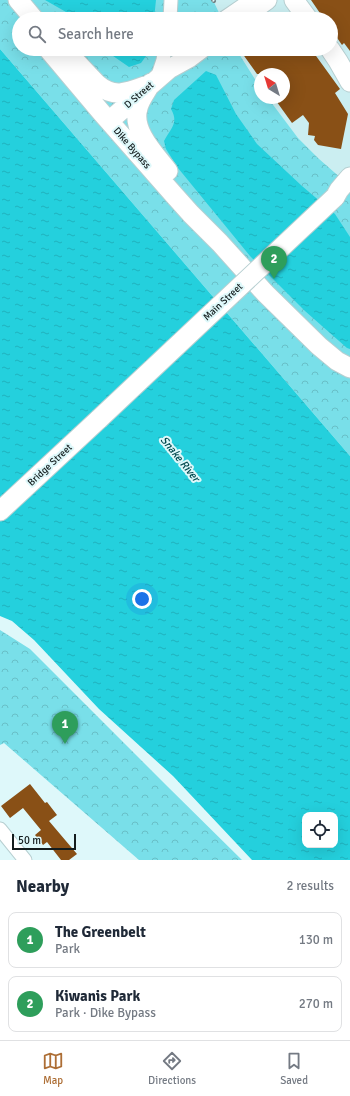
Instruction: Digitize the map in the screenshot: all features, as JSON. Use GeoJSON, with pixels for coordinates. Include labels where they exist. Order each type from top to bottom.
{"type":"FeatureCollection","features":[{"type":"Feature","properties":{"kind":"highway"},"geometry":{"type":"LineString","coordinates":[[249,12],[263,1]]}},
{"type":"Feature","properties":{"kind":"highway","name":"Dike Bypass"},"geometry":{"type":"LineString","coordinates":[[54,56],[196,210],[220,243]]}},
{"type":"Feature","properties":{"kind":"highway","name":"Dike Bypass"},"geometry":{"type":"LineString","coordinates":[[64,56],[112,118],[191,214],[303,331],[330,356],[350,368]]}},
{"type":"Feature","properties":{"kind":"highway"},"geometry":{"type":"LineString","coordinates":[[71,56],[97,84],[107,92],[126,92],[159,77]]}},
{"type":"Feature","properties":{"kind":"highway","name":"D Street"},"geometry":{"type":"LineString","coordinates":[[112,118],[159,77],[192,56]]}},
{"type":"Feature","properties":{"kind":"highway"},"geometry":{"type":"LineString","coordinates":[[339,59],[350,82]]}},
{"type":"Feature","properties":{"kind":"highway"},"geometry":{"type":"LineString","coordinates":[[159,77],[138,106],[136,115],[138,127],[144,139],[196,210]]}},
{"type":"Feature","properties":{"kind":"highway","name":"Main Street"},"geometry":{"type":"LineString","coordinates":[[99,418],[344,194],[339,190],[350,177]]}},
{"type":"Feature","properties":{"kind":"highway","name":"Bridge Street"},"geometry":{"type":"LineString","coordinates":[[0,511],[99,418]]}},
{"type":"Feature","properties":{"kind":"main road"},"geometry":{"type":"LineString","coordinates":[[240,12],[263,1]]}},
{"type":"Feature","properties":{"kind":"main road","name":"D Street"},"geometry":{"type":"LineString","coordinates":[[159,77],[179,56]]}},
{"type":"Feature","properties":{"kind":"street"},"geometry":{"type":"LineString","coordinates":[[170,12],[171,0]]}},
{"type":"Feature","properties":{"kind":"street"},"geometry":{"type":"LineString","coordinates":[[159,77],[164,56]]}},
{"type":"Feature","properties":{"kind":"street"},"geometry":{"type":"LineString","coordinates":[[0,828],[25,860]]}},
{"type":"Feature","properties":{"kind":"shaded area"},"geometry":{"type":"Polygon","coordinates":[[[213,0],[350,0],[350,186],[298,138],[272,104],[290,104],[290,68],[254,68],[254,78],[240,56],[338,56],[338,12],[219,12],[213,0]]]}},
{"type":"Feature","properties":{"kind":"green space"},"geometry":{"type":"Polygon","coordinates":[[[0,0],[213,0],[219,12],[12,12],[12,56],[240,56],[254,78],[254,104],[272,104],[298,138],[350,186],[350,456],[0,49],[0,0]]]}},
{"type":"Feature","properties":{"kind":"green space"},"geometry":{"type":"Polygon","coordinates":[[[0,630],[30,649],[242,860],[139,860],[4,743],[0,745],[0,630]]]}},
{"type":"Feature","properties":{"kind":"water"},"geometry":{"type":"Polygon","coordinates":[[[45,0],[156,0],[155,12],[66,12],[45,0]]]}},
{"type":"Feature","properties":{"kind":"water","name":"Snake River"},"geometry":{"type":"Polygon","coordinates":[[[0,49],[350,456],[350,860],[252,860],[173,776],[99,709],[34,640],[12,621],[0,616],[0,49]]]}},
{"type":"Feature","properties":{"kind":"water"},"geometry":{"type":"Polygon","coordinates":[[[113,56],[146,56],[141,63],[129,67],[113,56]]]}},
{"type":"Feature","properties":{"kind":"water"},"geometry":{"type":"Polygon","coordinates":[[[206,71],[216,75],[236,114],[257,144],[302,186],[335,214],[350,237],[350,349],[305,311],[250,256],[178,168],[166,149],[164,141],[174,122],[171,109],[174,100],[206,71]]]}},
{"type":"Feature","properties":{"kind":"building"},"geometry":{"type":"Polygon","coordinates":[[[311,0],[350,0],[350,51],[344,43],[342,45],[338,39],[338,12],[319,12],[311,0]]]}},
{"type":"Feature","properties":{"kind":"building"},"geometry":{"type":"Polygon","coordinates":[[[244,56],[316,56],[340,89],[335,93],[348,114],[341,149],[318,145],[314,140],[315,136],[308,135],[309,123],[303,115],[292,123],[278,104],[290,104],[290,68],[254,68],[254,70],[244,56]]]}},
{"type":"Feature","properties":{"kind":"building"},"geometry":{"type":"Polygon","coordinates":[[[30,784],[57,815],[49,821],[77,854],[69,860],[61,860],[47,842],[43,845],[35,835],[41,830],[23,808],[10,818],[1,806],[30,784]]]}},
{"type":"Feature","properties":{"kind":"place","name":"Kiwanis Park"},"geometry":{"type":"Point","coordinates":[274,279]}},
{"type":"Feature","properties":{"kind":"place","name":"The Greenbelt"},"geometry":{"type":"Point","coordinates":[65,744]}}]}
